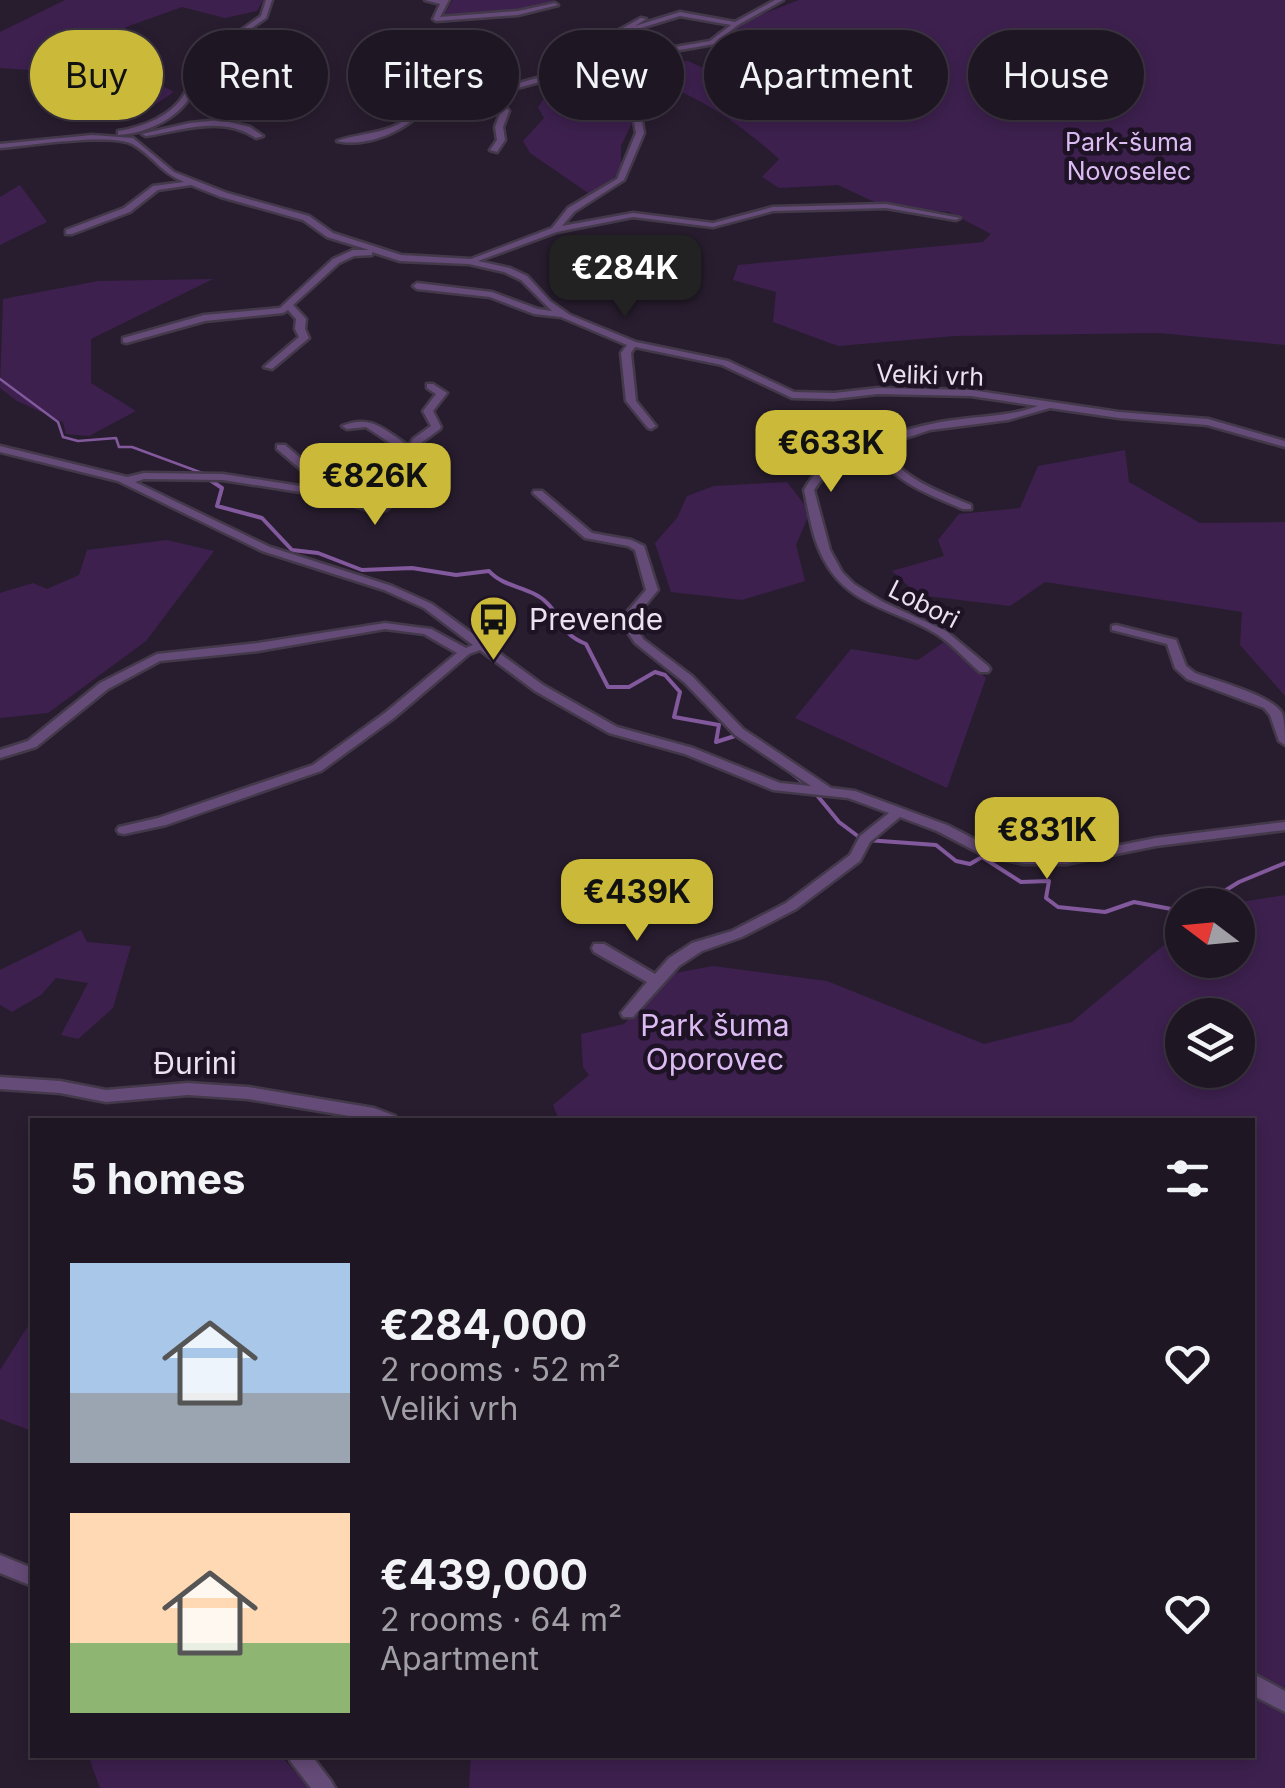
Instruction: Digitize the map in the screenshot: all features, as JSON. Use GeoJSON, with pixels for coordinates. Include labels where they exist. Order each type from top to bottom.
{"type":"FeatureCollection","features":[{"type":"Feature","properties":{"kind":"street"},"geometry":{"type":"LineString","coordinates":[[245,30],[268,11],[269,0]]}},
{"type":"Feature","properties":{"kind":"street"},"geometry":{"type":"LineString","coordinates":[[428,0],[444,2],[436,19],[518,13],[555,5]]}},
{"type":"Feature","properties":{"kind":"street"},"geometry":{"type":"LineString","coordinates":[[519,84],[610,60],[712,43],[736,24],[780,0]]}},
{"type":"Feature","properties":{"kind":"street"},"geometry":{"type":"LineString","coordinates":[[643,19],[613,35],[680,14],[736,24]]}},
{"type":"Feature","properties":{"kind":"street"},"geometry":{"type":"LineString","coordinates":[[150,152],[145,132],[183,100]]}},
{"type":"Feature","properties":{"kind":"street"},"geometry":{"type":"LineString","coordinates":[[340,141],[370,138],[409,120]]}},
{"type":"Feature","properties":{"kind":"street"},"geometry":{"type":"LineString","coordinates":[[494,150],[501,140],[502,120]]}},
{"type":"Feature","properties":{"kind":"street"},"geometry":{"type":"LineString","coordinates":[[555,230],[571,210],[620,180],[640,132],[638,120]]}},
{"type":"Feature","properties":{"kind":"street","name":"Veliki vrh"},"geometry":{"type":"LineString","coordinates":[[0,146],[230,122],[252,129],[259,136]]}},
{"type":"Feature","properties":{"kind":"street","name":"Veliki vrh"},"geometry":{"type":"LineString","coordinates":[[92,136],[133,140],[172,174],[274,212],[317,222],[330,235],[400,258],[469,260],[524,278],[546,303],[562,314],[633,344],[726,363],[792,395],[878,391],[970,393],[1208,422],[1285,444]]}},
{"type":"Feature","properties":{"kind":"street","name":"Veliki vrh"},"geometry":{"type":"LineString","coordinates":[[69,232],[127,210],[156,188],[199,184]]}},
{"type":"Feature","properties":{"kind":"street"},"geometry":{"type":"LineString","coordinates":[[469,260],[524,244],[555,230],[633,214],[713,226],[773,209],[886,206],[956,218]]}},
{"type":"Feature","properties":{"kind":"street"},"geometry":{"type":"LineString","coordinates":[[126,340],[204,318],[269,314],[288,306],[343,256],[360,252],[400,258]]}},
{"type":"Feature","properties":{"kind":"street"},"geometry":{"type":"LineString","coordinates":[[416,286],[492,295],[538,312],[562,314]]}},
{"type":"Feature","properties":{"kind":"street"},"geometry":{"type":"LineString","coordinates":[[270,367],[304,338],[301,319],[288,306]]}},
{"type":"Feature","properties":{"kind":"street"},"geometry":{"type":"LineString","coordinates":[[633,344],[626,353],[631,401],[651,426]]}},
{"type":"Feature","properties":{"kind":"street"},"geometry":{"type":"LineString","coordinates":[[126,481],[144,476],[223,477],[276,483],[320,494],[334,492],[388,473],[436,426],[428,411],[442,393],[430,386]]}},
{"type":"Feature","properties":{"kind":"street","name":"Lobori"},"geometry":{"type":"LineString","coordinates":[[984,669],[942,634],[913,618],[874,605],[836,572],[809,490],[815,479],[838,460],[876,445],[936,425],[1003,420],[1048,405]]}},
{"type":"Feature","properties":{"kind":"street"},"geometry":{"type":"LineString","coordinates":[[347,426],[368,424],[410,450]]}},
{"type":"Feature","properties":{"kind":"street"},"geometry":{"type":"LineString","coordinates":[[876,445],[886,462],[912,480],[967,507]]}},
{"type":"Feature","properties":{"kind":"street"},"geometry":{"type":"LineString","coordinates":[[281,446],[334,492],[360,505],[382,508],[408,487]]}},
{"type":"Feature","properties":{"kind":"street"},"geometry":{"type":"LineString","coordinates":[[0,449],[126,481],[266,549],[388,588],[428,606],[539,688],[614,730],[689,751],[778,787],[850,794],[942,828],[988,852],[1024,860],[1066,860],[1156,842],[1285,826]]}},
{"type":"Feature","properties":{"kind":"street"},"geometry":{"type":"LineString","coordinates":[[538,493],[589,536],[631,542],[640,548],[652,590],[633,612],[631,628],[639,641],[688,679],[738,732],[819,790]]}},
{"type":"Feature","properties":{"kind":"street"},"geometry":{"type":"LineString","coordinates":[[0,754],[32,744],[104,686],[157,658],[258,648],[384,626],[427,632],[465,652]]}},
{"type":"Feature","properties":{"kind":"street"},"geometry":{"type":"LineString","coordinates":[[1116,628],[1172,642],[1181,668],[1191,676],[1268,705],[1276,714],[1285,741]]}},
{"type":"Feature","properties":{"kind":"street"},"geometry":{"type":"LineString","coordinates":[[124,830],[317,768],[390,715],[465,652],[483,645]]}},
{"type":"Feature","properties":{"kind":"street"},"geometry":{"type":"LineString","coordinates":[[628,1013],[654,980],[696,947],[737,934],[792,906],[855,858],[865,839],[898,812]]}},
{"type":"Feature","properties":{"kind":"street"},"geometry":{"type":"LineString","coordinates":[[598,948],[654,980]]}},
{"type":"Feature","properties":{"kind":"street","name":"Đurini"},"geometry":{"type":"LineString","coordinates":[[0,1083],[60,1087],[106,1096],[188,1089],[248,1094],[383,1118]]}},
{"type":"Feature","properties":{"kind":"street"},"geometry":{"type":"LineString","coordinates":[[0,1564],[30,1576]]}},
{"type":"Feature","properties":{"kind":"street"},"geometry":{"type":"LineString","coordinates":[[1255,1685],[1285,1702]]}},
{"type":"Feature","properties":{"kind":"street"},"geometry":{"type":"LineString","coordinates":[[300,1758],[324,1788]]}},
{"type":"Feature","properties":{"kind":"green space"},"geometry":{"type":"Polygon","coordinates":[[[65,0],[263,0],[257,11],[225,18],[182,7],[125,30],[30,30],[30,70],[0,68],[0,32],[65,0]]]}},
{"type":"Feature","properties":{"kind":"green space"},"geometry":{"type":"Polygon","coordinates":[[[453,0],[556,0],[541,7],[444,15],[453,0]]]}},
{"type":"Feature","properties":{"kind":"green space","name":"Park-šuma Novoselec"},"geometry":{"type":"Polygon","coordinates":[[[799,0],[1285,0],[1285,345],[1159,333],[955,336],[838,346],[773,322],[776,292],[733,280],[738,265],[983,242],[991,234],[949,212],[883,206],[838,185],[779,188],[762,177],[779,159],[730,120],[948,120],[948,30],[721,30],[799,0]]]}},
{"type":"Feature","properties":{"kind":"green space","name":"Park-šuma Novoselec"},"geometry":{"type":"Polygon","coordinates":[[[684,62],[704,68],[704,104],[684,94],[684,62]]]}},
{"type":"Feature","properties":{"kind":"green space"},"geometry":{"type":"Polygon","coordinates":[[[163,86],[174,92],[163,99],[163,86]]]}},
{"type":"Feature","properties":{"kind":"green space","name":"Park-šuma Novoselec"},"geometry":{"type":"Polygon","coordinates":[[[542,120],[632,123],[621,146],[621,169],[607,186],[591,195],[530,153],[523,141],[542,120]]]}},
{"type":"Feature","properties":{"kind":"green space"},"geometry":{"type":"Polygon","coordinates":[[[20,185],[47,222],[0,245],[0,197],[20,185]]]}},
{"type":"Feature","properties":{"kind":"green space"},"geometry":{"type":"Polygon","coordinates":[[[213,279],[91,339],[91,383],[136,411],[89,436],[66,434],[63,422],[17,401],[0,388],[3,299],[98,281],[213,279]]]}},
{"type":"Feature","properties":{"kind":"green space"},"geometry":{"type":"Polygon","coordinates":[[[1125,450],[1129,482],[1200,523],[1285,522],[1285,696],[1240,645],[1242,612],[1045,582],[1010,606],[918,595],[892,571],[944,556],[938,540],[959,514],[1020,508],[1038,466],[1125,450]]]}},
{"type":"Feature","properties":{"kind":"green space"},"geometry":{"type":"Polygon","coordinates":[[[787,482],[810,512],[796,545],[805,581],[742,600],[671,592],[655,543],[677,518],[687,496],[714,486],[787,482]]]}},
{"type":"Feature","properties":{"kind":"green space"},"geometry":{"type":"Polygon","coordinates":[[[167,540],[214,551],[146,641],[48,713],[0,718],[0,593],[33,583],[47,589],[79,575],[87,550],[167,540]]]}},
{"type":"Feature","properties":{"kind":"green space"},"geometry":{"type":"Polygon","coordinates":[[[947,640],[986,678],[947,788],[795,718],[851,649],[918,660],[947,640]]]}},
{"type":"Feature","properties":{"kind":"green space","name":"Park šuma Oporovec"},"geometry":{"type":"Polygon","coordinates":[[[1285,895],[1285,1788],[469,1788],[471,1758],[1255,1758],[1255,1118],[558,1118],[553,1105],[589,1075],[583,1067],[581,1034],[624,1024],[670,974],[713,966],[827,981],[984,1044],[1072,1022],[1165,944],[1165,978],[1255,978],[1255,900],[1285,895]]]}},
{"type":"Feature","properties":{"kind":"green space"},"geometry":{"type":"Polygon","coordinates":[[[81,930],[87,942],[131,946],[113,1008],[78,1039],[61,1035],[88,983],[56,978],[41,995],[12,1012],[0,1005],[0,970],[81,930]]]}},
{"type":"Feature","properties":{"kind":"green space"},"geometry":{"type":"Polygon","coordinates":[[[30,1323],[30,1430],[0,1419],[0,1370],[30,1323]]]}},
{"type":"Feature","properties":{"kind":"green space"},"geometry":{"type":"Polygon","coordinates":[[[89,1758],[283,1758],[310,1788],[100,1788],[89,1758]]]}},
{"type":"Feature","properties":{"kind":"waterway"},"geometry":{"type":"LineString","coordinates":[[0,379],[58,422],[63,437],[78,441],[116,438],[119,447],[132,447],[205,474]]}},
{"type":"Feature","properties":{"kind":"waterway"},"geometry":{"type":"LineString","coordinates":[[207,478],[222,488],[217,506],[262,518],[292,550],[318,553],[362,570],[412,568],[456,575],[489,571],[547,603],[567,631],[586,644],[608,687],[629,687],[655,672],[665,675],[680,692],[674,717],[719,725],[716,742],[738,735]]}},
{"type":"Feature","properties":{"kind":"waterway"},"geometry":{"type":"LineString","coordinates":[[775,760],[809,787]]}},
{"type":"Feature","properties":{"kind":"waterway"},"geometry":{"type":"LineString","coordinates":[[816,794],[839,822],[859,837]]}},
{"type":"Feature","properties":{"kind":"waterway"},"geometry":{"type":"LineString","coordinates":[[867,840],[936,845],[956,861],[970,864],[982,857],[1021,882],[1049,881],[1046,898],[1058,907],[1105,912],[1134,902],[1165,908]]}},
{"type":"Feature","properties":{"kind":"waterway"},"geometry":{"type":"LineString","coordinates":[[1229,888],[1285,863]]}},
{"type":"Feature","properties":{"kind":"place","name":"Prevende"},"geometry":{"type":"Point","coordinates":[494,662]}}]}
